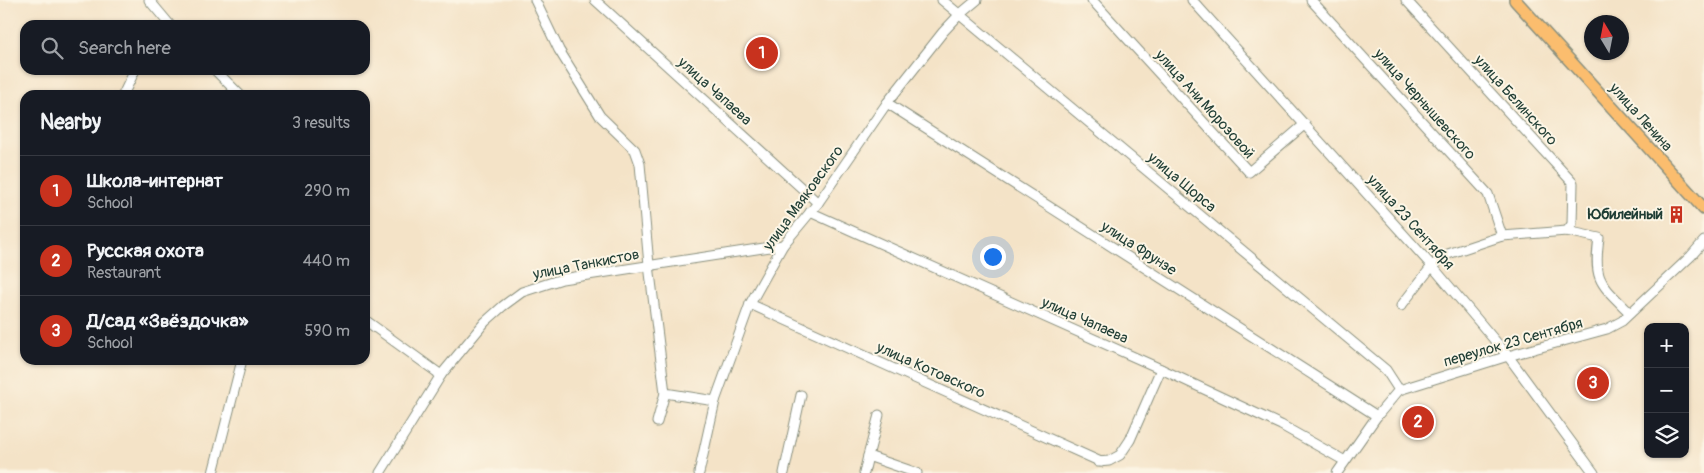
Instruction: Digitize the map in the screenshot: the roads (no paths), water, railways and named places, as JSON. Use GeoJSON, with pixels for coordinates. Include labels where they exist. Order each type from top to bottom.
{"type":"FeatureCollection","features":[{"type":"Feature","properties":{"kind":"main road","name":"улица Ленина"},"geometry":{"type":"LineString","coordinates":[[1515,0],[1704,209]]}},
{"type":"Feature","properties":{"kind":"street"},"geometry":{"type":"LineString","coordinates":[[150,0],[166,20]]}},
{"type":"Feature","properties":{"kind":"street","name":"улица Танкистов"},"geometry":{"type":"LineString","coordinates":[[380,473],[441,375],[485,322],[503,306],[522,292],[562,279],[649,265],[640,164],[635,150],[600,116],[560,50],[536,0]]}},
{"type":"Feature","properties":{"kind":"street","name":"улица Чапаева"},"geometry":{"type":"LineString","coordinates":[[594,0],[818,203]]}},
{"type":"Feature","properties":{"kind":"street","name":"улица Щорса"},"geometry":{"type":"LineString","coordinates":[[942,0],[1386,370],[1399,390]]}},
{"type":"Feature","properties":{"kind":"street","name":"улица Маяковского"},"geometry":{"type":"LineString","coordinates":[[699,473],[715,401],[750,304],[783,245],[818,203],[887,103],[943,32],[977,0]]}},
{"type":"Feature","properties":{"kind":"street","name":"улица Ани Морозовой"},"geometry":{"type":"LineString","coordinates":[[1092,0],[1249,172],[1305,124]]}},
{"type":"Feature","properties":{"kind":"street","name":"улица 23 Сентября"},"geometry":{"type":"LineString","coordinates":[[1192,0],[1432,266],[1508,356],[1594,473]]}},
{"type":"Feature","properties":{"kind":"street","name":"улица Чернышевского"},"geometry":{"type":"LineString","coordinates":[[1312,0],[1488,194],[1502,236]]}},
{"type":"Feature","properties":{"kind":"street","name":"улица Белинского"},"geometry":{"type":"LineString","coordinates":[[1406,0],[1572,183],[1572,224],[1567,230]]}},
{"type":"Feature","properties":{"kind":"street"},"geometry":{"type":"LineString","coordinates":[[125,90],[133,75]]}},
{"type":"Feature","properties":{"kind":"street"},"geometry":{"type":"LineString","coordinates":[[220,75],[235,90]]}},
{"type":"Feature","properties":{"kind":"street","name":"улица Фрунзе"},"geometry":{"type":"LineString","coordinates":[[887,103],[1377,416]]}},
{"type":"Feature","properties":{"kind":"street","name":"улица Чапаева"},"geometry":{"type":"LineString","coordinates":[[810,212],[1281,425],[1345,462]]}},
{"type":"Feature","properties":{"kind":"street"},"geometry":{"type":"LineString","coordinates":[[1401,306],[1432,266],[1448,254],[1502,236],[1567,230],[1599,238],[1597,270],[1604,286],[1630,313]]}},
{"type":"Feature","properties":{"kind":"street","name":"переулок 23 Сентября"},"geometry":{"type":"LineString","coordinates":[[1399,390],[1508,356],[1606,329],[1622,321],[1691,256],[1704,241]]}},
{"type":"Feature","properties":{"kind":"street"},"geometry":{"type":"LineString","coordinates":[[657,422],[665,393],[649,265],[783,245]]}},
{"type":"Feature","properties":{"kind":"street","name":"улица Котовского"},"geometry":{"type":"LineString","coordinates":[[750,304],[1100,462],[1109,461],[1120,455],[1130,440],[1160,369]]}},
{"type":"Feature","properties":{"kind":"street"},"geometry":{"type":"LineString","coordinates":[[370,324],[441,375]]}},
{"type":"Feature","properties":{"kind":"street"},"geometry":{"type":"LineString","coordinates":[[213,473],[241,365]]}},
{"type":"Feature","properties":{"kind":"street"},"geometry":{"type":"LineString","coordinates":[[1337,473],[1377,416],[1399,390]]}},
{"type":"Feature","properties":{"kind":"street"},"geometry":{"type":"LineString","coordinates":[[665,393],[715,401]]}},
{"type":"Feature","properties":{"kind":"street"},"geometry":{"type":"LineString","coordinates":[[784,473],[801,395]]}},
{"type":"Feature","properties":{"kind":"street"},"geometry":{"type":"LineString","coordinates":[[864,473],[879,415]]}},
{"type":"Feature","properties":{"kind":"street"},"geometry":{"type":"LineString","coordinates":[[868,456],[917,473]]}},
{"type":"Feature","properties":{"kind":"place","name":"Школа-интернат"},"geometry":{"type":"Point","coordinates":[762,53]}},
{"type":"Feature","properties":{"kind":"place","name":"Юбилейный"},"geometry":{"type":"Point","coordinates":[1677,214]}},
{"type":"Feature","properties":{"kind":"place","name":"Д/сад «Звёздочка»"},"geometry":{"type":"Point","coordinates":[1593,383]}},
{"type":"Feature","properties":{"kind":"place","name":"Русская охота"},"geometry":{"type":"Point","coordinates":[1418,422]}}]}
